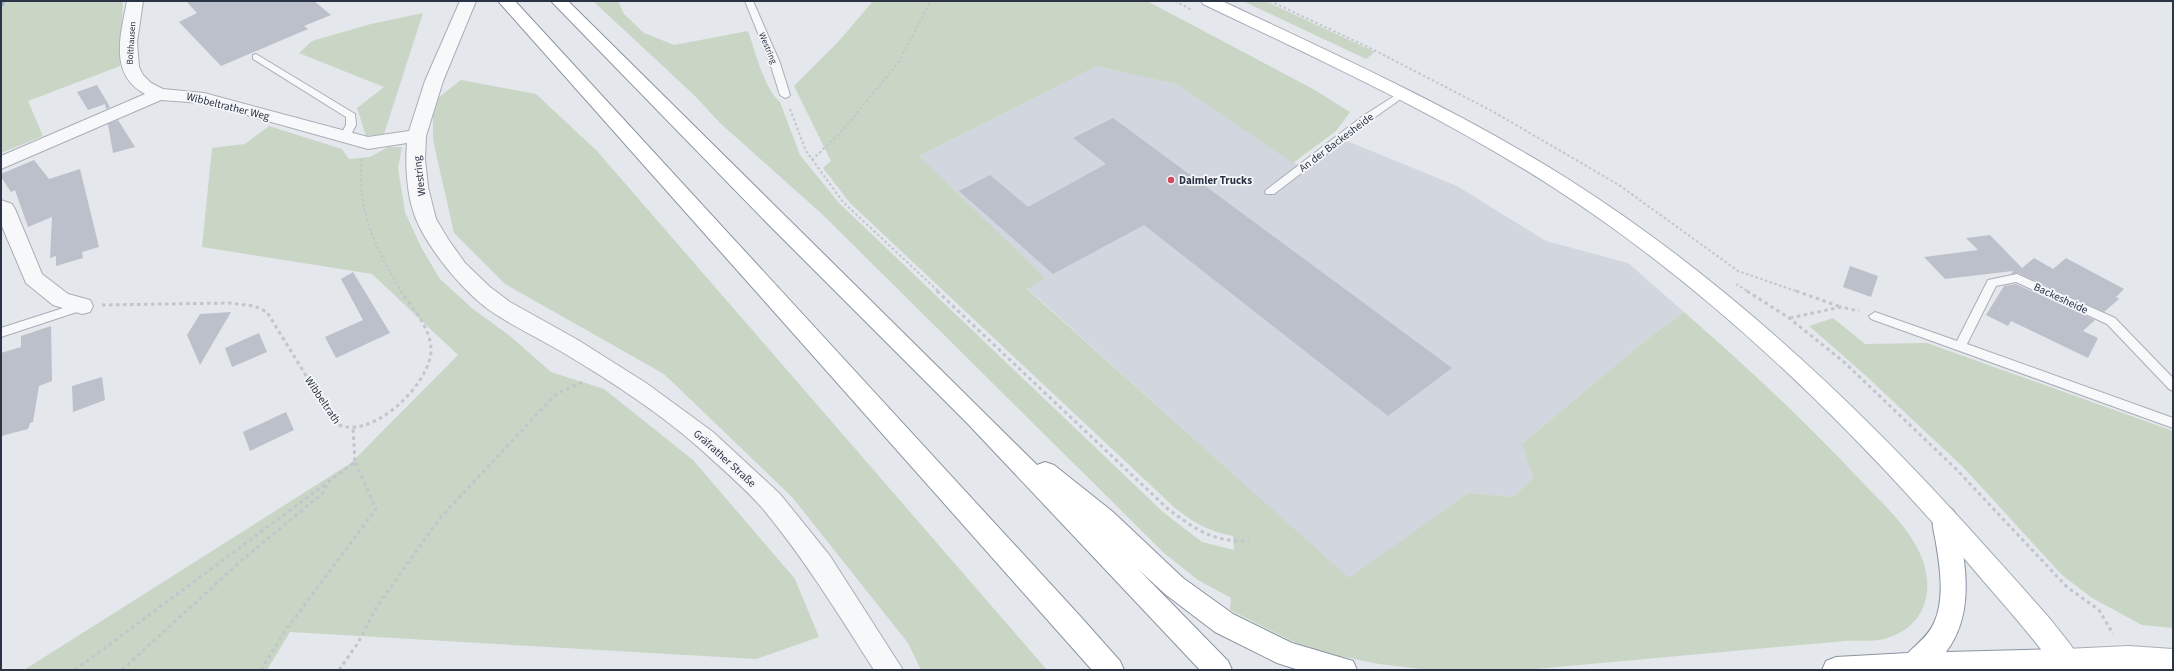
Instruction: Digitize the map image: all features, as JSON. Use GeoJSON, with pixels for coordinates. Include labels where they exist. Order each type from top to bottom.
{"type":"FeatureCollection","features":[{"type":"Feature","properties":{"kind":"main road"},"geometry":{"type":"LineString","coordinates":[[506,1],[1071,625],[1110,670]]}},
{"type":"Feature","properties":{"kind":"main road"},"geometry":{"type":"LineString","coordinates":[[559,1],[775,219],[976,417],[1218,670]]}},
{"type":"Feature","properties":{"kind":"main road"},"geometry":{"type":"LineString","coordinates":[[1209,1],[1402,94],[1526,161],[1596,206],[1645,240],[1710,292],[1859,427],[1944,517],[2031,617],[2069,666]]}},
{"type":"Feature","properties":{"kind":"main road"},"geometry":{"type":"LineString","coordinates":[[976,417],[1104,520],[1174,586],[1224,623],[1288,654],[1343,670]]}},
{"type":"Feature","properties":{"kind":"main road"},"geometry":{"type":"LineString","coordinates":[[1914,665],[1939,641],[1949,624],[1954,579],[1944,517]]}},
{"type":"Feature","properties":{"kind":"main road"},"geometry":{"type":"LineString","coordinates":[[1836,670],[1914,665],[2069,666],[2128,660],[2173,662]]}},
{"type":"Feature","properties":{"kind":"street","name":"Bolthausen"},"geometry":{"type":"LineString","coordinates":[[135,1],[128,54],[129,70],[147,89],[159,94]]}},
{"type":"Feature","properties":{"kind":"street","name":"Westring"},"geometry":{"type":"LineString","coordinates":[[468,1],[434,81],[417,136],[415,159],[418,186],[426,219],[458,268],[482,292],[502,308]]}},
{"type":"Feature","properties":{"kind":"street","name":"Wibbeltrather Weg"},"geometry":{"type":"LineString","coordinates":[[1,163],[159,94],[204,98],[344,138],[368,143],[417,136]]}},
{"type":"Feature","properties":{"kind":"street"},"geometry":{"type":"LineString","coordinates":[[1,207],[5,209],[33,278],[61,300],[82,306]]}},
{"type":"Feature","properties":{"kind":"street","name":"Gräfrather Straße"},"geometry":{"type":"LineString","coordinates":[[502,308],[570,346],[638,389],[705,439],[771,501],[821,564],[889,670]]}},
{"type":"Feature","properties":{"kind":"lane","name":"Westring"},"geometry":{"type":"LineString","coordinates":[[748,1],[775,63],[785,95]]}},
{"type":"Feature","properties":{"kind":"lane"},"geometry":{"type":"LineString","coordinates":[[256,57],[351,116],[350,125],[344,138]]}},
{"type":"Feature","properties":{"kind":"lane","name":"An der Backesheide"},"geometry":{"type":"LineString","coordinates":[[1270,192],[1366,118],[1402,94]]}},
{"type":"Feature","properties":{"kind":"lane","name":"Backesheide"},"geometry":{"type":"LineString","coordinates":[[1960,347],[1992,283],[2017,278],[2110,321],[2173,386]]}},
{"type":"Feature","properties":{"kind":"lane"},"geometry":{"type":"LineString","coordinates":[[1,333],[82,306]]}},
{"type":"Feature","properties":{"kind":"lane"},"geometry":{"type":"LineString","coordinates":[[1875,316],[2173,423]]}},
{"type":"Feature","properties":{"kind":"path"},"geometry":{"type":"LineString","coordinates":[[812,160],[842,130],[898,62],[931,1]]}},
{"type":"Feature","properties":{"kind":"path"},"geometry":{"type":"LineString","coordinates":[[1270,1],[1374,50],[1492,111],[1572,156],[1626,190],[1738,270],[1841,306],[1875,316]]}},
{"type":"Feature","properties":{"kind":"path"},"geometry":{"type":"LineString","coordinates":[[785,95],[806,151],[843,202],[1169,510],[1205,536],[1229,543],[1249,541]]}},
{"type":"Feature","properties":{"kind":"path","name":"Wibbeltrath"},"geometry":{"type":"LineString","coordinates":[[82,306],[229,303],[254,306],[267,312],[335,422],[342,428],[353,429],[373,421],[400,401],[422,377],[431,354],[428,337],[388,270],[368,226],[360,184],[360,165],[368,143]]}},
{"type":"Feature","properties":{"kind":"path"},"geometry":{"type":"LineString","coordinates":[[1789,318],[1841,306]]}},
{"type":"Feature","properties":{"kind":"path"},"geometry":{"type":"LineString","coordinates":[[340,670],[358,643],[376,608],[440,518],[557,393],[590,379],[585,375]]}},
{"type":"Feature","properties":{"kind":"path"},"geometry":{"type":"LineString","coordinates":[[261,670],[285,631],[376,509],[355,462],[353,429]]}},
{"type":"Feature","properties":{"kind":"path"},"geometry":{"type":"LineString","coordinates":[[76,670],[355,462]]}},
{"type":"Feature","properties":{"kind":"path"},"geometry":{"type":"LineString","coordinates":[[122,670],[243,560],[324,492],[327,484]]}},
{"type":"Feature","properties":{"kind":"shaded area"},"geometry":{"type":"Polygon","coordinates":[[[1097,66],[1177,83],[1302,168],[1342,139],[1457,186],[1546,241],[1628,263],[1684,312],[1641,344],[1522,444],[1533,478],[1513,497],[1468,493],[1349,579],[1027,288],[1044,278],[919,156],[1097,66]]]}},
{"type":"Feature","properties":{"kind":"green space"},"geometry":{"type":"Polygon","coordinates":[[[1,1],[123,1],[120,66],[28,101],[43,136],[1,153],[1,1]]]}},
{"type":"Feature","properties":{"kind":"green space"},"geometry":{"type":"Polygon","coordinates":[[[593,1],[618,1],[624,14],[644,33],[674,45],[748,31],[765,79],[774,96],[780,102],[800,155],[839,203],[1163,512],[1202,542],[1234,550],[1233,536],[1202,526],[1175,508],[850,203],[823,168],[831,161],[794,86],[838,42],[873,1],[1147,1],[1313,89],[1350,112],[1336,131],[1293,163],[1177,84],[1097,66],[919,156],[1045,278],[1027,289],[1349,578],[1468,493],[1513,497],[1533,478],[1522,444],[1641,344],[1684,312],[1797,416],[1897,518],[1912,539],[1923,561],[1927,587],[1926,598],[1922,609],[1908,628],[1880,640],[1845,641],[1524,670],[1429,670],[1379,664],[1310,650],[1230,610],[1231,598],[1198,580],[1164,553],[822,214],[720,123],[694,95],[593,1]]]}},
{"type":"Feature","properties":{"kind":"green space"},"geometry":{"type":"Polygon","coordinates":[[[1243,1],[1265,1],[1375,52],[1366,59],[1243,1]]]}},
{"type":"Feature","properties":{"kind":"green space"},"geometry":{"type":"Polygon","coordinates":[[[423,13],[384,134],[366,136],[357,108],[384,87],[299,53],[312,41],[371,24],[423,13]]]}},
{"type":"Feature","properties":{"kind":"green space"},"geometry":{"type":"Polygon","coordinates":[[[461,80],[536,94],[597,151],[1047,670],[921,670],[908,643],[792,497],[664,374],[505,284],[454,233],[433,140],[433,102],[461,80]]]}},
{"type":"Feature","properties":{"kind":"green space"},"geometry":{"type":"Polygon","coordinates":[[[269,126],[342,149],[349,159],[370,157],[388,147],[402,147],[398,168],[405,212],[421,247],[440,279],[473,309],[510,336],[551,372],[604,389],[693,460],[795,579],[819,637],[756,659],[290,632],[267,670],[24,670],[351,463],[458,355],[372,274],[202,247],[212,148],[245,144],[269,126]]]}},
{"type":"Feature","properties":{"kind":"green space"},"geometry":{"type":"Polygon","coordinates":[[[1833,318],[1865,344],[1927,343],[2173,431],[2173,628],[2142,625],[2092,598],[2062,575],[1963,467],[1864,374],[1809,326],[1833,318]]]}},
{"type":"Feature","properties":{"kind":"building"},"geometry":{"type":"Polygon","coordinates":[[[186,1],[314,1],[331,15],[304,26],[308,29],[221,66],[179,22],[197,13],[186,1]]]}},
{"type":"Feature","properties":{"kind":"building"},"geometry":{"type":"Polygon","coordinates":[[[97,85],[110,107],[106,109],[105,104],[88,110],[77,92],[97,85]]]}},
{"type":"Feature","properties":{"kind":"building"},"geometry":{"type":"Polygon","coordinates":[[[1113,118],[1452,368],[1388,416],[1144,225],[1053,274],[959,191],[990,175],[1028,207],[1106,164],[1073,138],[1113,118]]]}},
{"type":"Feature","properties":{"kind":"building"},"geometry":{"type":"Polygon","coordinates":[[[118,120],[135,147],[113,153],[108,124],[118,120]]]}},
{"type":"Feature","properties":{"kind":"building"},"geometry":{"type":"Polygon","coordinates":[[[34,160],[49,179],[80,169],[99,247],[82,252],[83,258],[56,266],[56,256],[50,258],[52,217],[28,227],[15,190],[11,192],[1,177],[1,174],[34,160]]]}},
{"type":"Feature","properties":{"kind":"building"},"geometry":{"type":"Polygon","coordinates":[[[1990,235],[2022,268],[2034,258],[2053,269],[2066,258],[2124,289],[2116,297],[2119,299],[2104,312],[2018,273],[2011,274],[2013,271],[1945,279],[1924,257],[1978,250],[1966,238],[1990,235]]]}},
{"type":"Feature","properties":{"kind":"building"},"geometry":{"type":"Polygon","coordinates":[[[1850,266],[1878,276],[1871,297],[1843,287],[1850,266]]]}},
{"type":"Feature","properties":{"kind":"building"},"geometry":{"type":"Polygon","coordinates":[[[353,272],[390,333],[336,358],[325,337],[363,320],[341,279],[353,272]]]}},
{"type":"Feature","properties":{"kind":"building"},"geometry":{"type":"Polygon","coordinates":[[[2016,284],[2095,320],[2083,331],[2098,338],[2088,358],[2011,321],[2008,326],[1986,315],[2004,286],[2016,284]]]}},
{"type":"Feature","properties":{"kind":"building"},"geometry":{"type":"Polygon","coordinates":[[[231,312],[200,365],[187,335],[200,314],[231,312]]]}},
{"type":"Feature","properties":{"kind":"building"},"geometry":{"type":"Polygon","coordinates":[[[51,326],[52,381],[39,386],[33,422],[30,423],[28,429],[1,436],[1,353],[21,347],[21,336],[51,326]]]}},
{"type":"Feature","properties":{"kind":"building"},"geometry":{"type":"Polygon","coordinates":[[[259,333],[267,352],[232,367],[225,348],[259,333]]]}},
{"type":"Feature","properties":{"kind":"building"},"geometry":{"type":"Polygon","coordinates":[[[102,377],[105,400],[73,412],[72,386],[102,377]]]}},
{"type":"Feature","properties":{"kind":"building"},"geometry":{"type":"Polygon","coordinates":[[[286,412],[294,430],[250,451],[243,432],[286,412]]]}},
{"type":"Feature","properties":{"kind":"place","name":"Daimler Trucks"},"geometry":{"type":"Point","coordinates":[1171,180]}}]}
